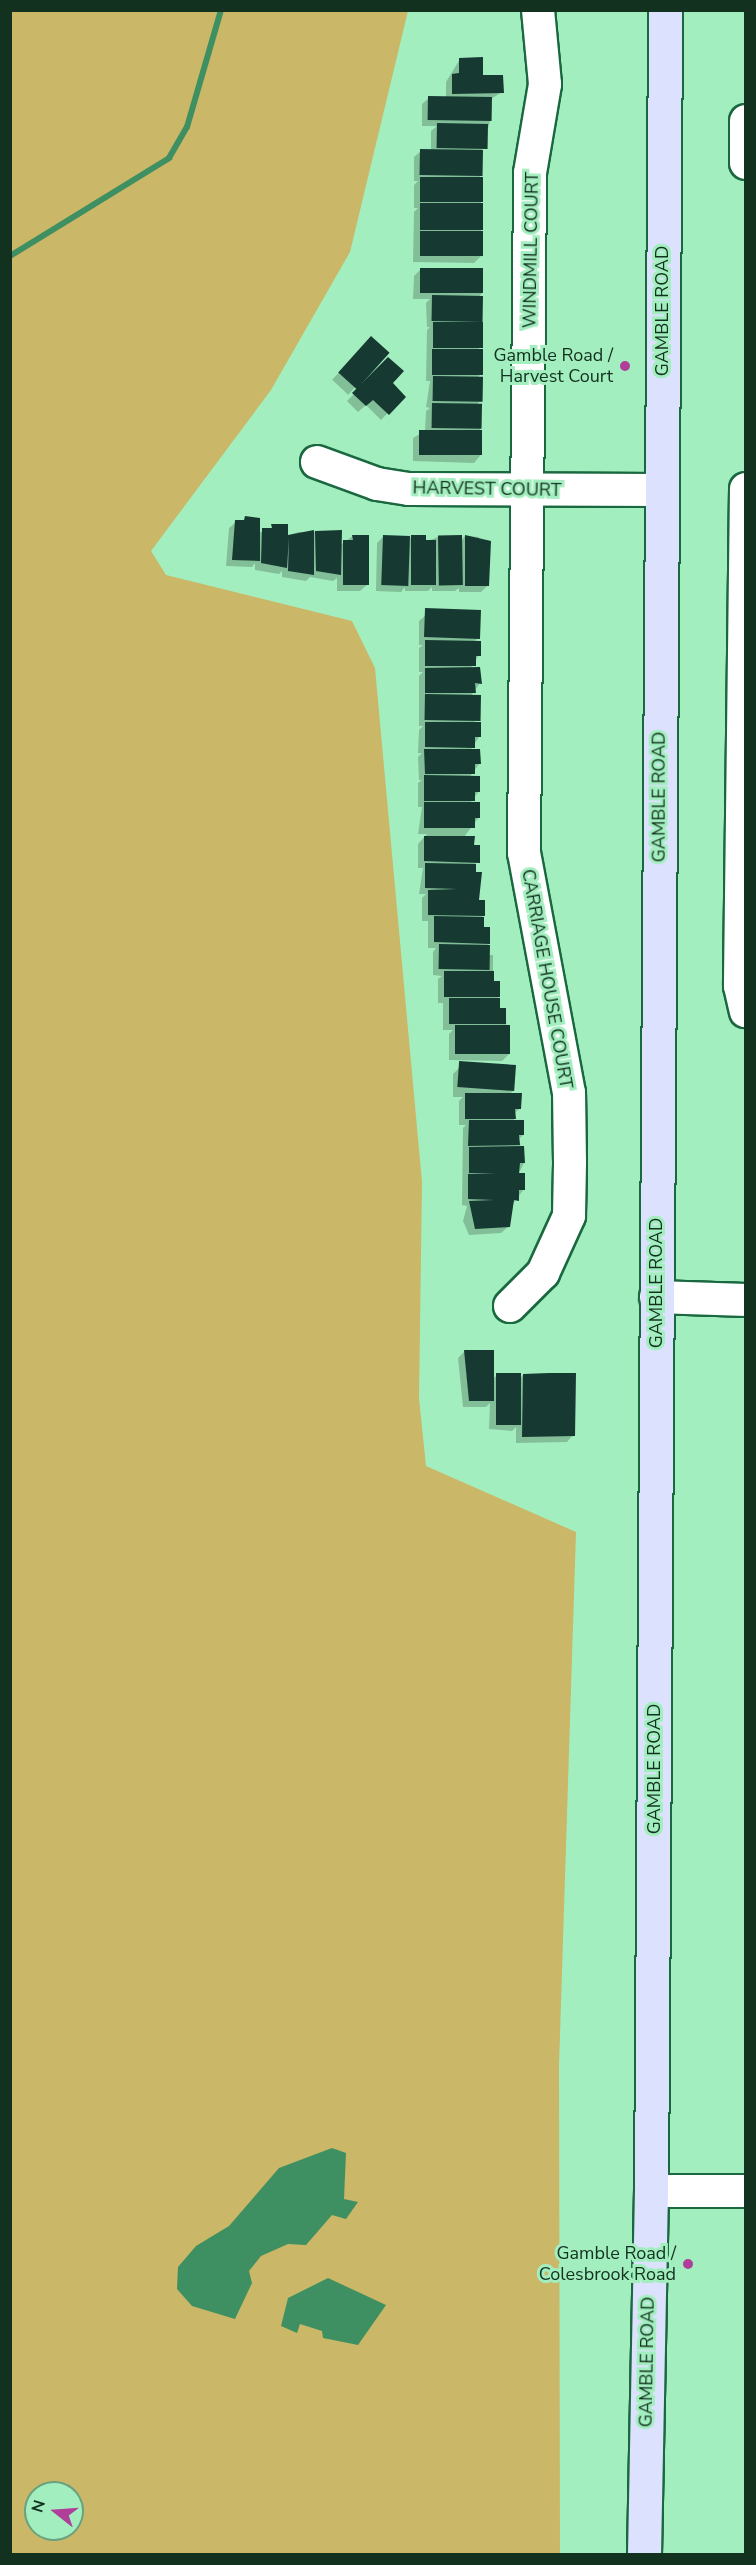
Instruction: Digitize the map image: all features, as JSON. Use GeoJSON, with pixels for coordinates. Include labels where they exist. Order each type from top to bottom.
{"type":"FeatureCollection","features":[{"type":"Feature","properties":{"kind":"main road","name":"GAMBLE ROAD"},"geometry":{"type":"LineString","coordinates":[[644,2554],[651,2191],[665,10]]}},
{"type":"Feature","properties":{"kind":"street","name":"WINDMILL COURT"},"geometry":{"type":"LineString","coordinates":[[528,490],[530,173],[544,84],[538,10]]}},
{"type":"Feature","properties":{"kind":"street"},"geometry":{"type":"LineString","coordinates":[[746,121],[746,163]]}},
{"type":"Feature","properties":{"kind":"street","name":"HARVEST COURT"},"geometry":{"type":"LineString","coordinates":[[317,462],[377,484],[409,489],[661,490]]}},
{"type":"Feature","properties":{"kind":"street"},"geometry":{"type":"LineString","coordinates":[[746,489],[740,992],[746,1011]]}},
{"type":"Feature","properties":{"kind":"street","name":"CARRIAGE HOUSE COURT"},"geometry":{"type":"LineString","coordinates":[[510,1306],[543,1273],[568,1216],[570,1162],[569,1093],[524,854],[528,490]]}},
{"type":"Feature","properties":{"kind":"street"},"geometry":{"type":"LineString","coordinates":[[656,1297],[746,1300]]}},
{"type":"Feature","properties":{"kind":"street"},"geometry":{"type":"LineString","coordinates":[[651,2191],[746,2191]]}},
{"type":"Feature","properties":{"kind":"shaded area"},"geometry":{"type":"Polygon","coordinates":[[[11,11],[408,11],[350,252],[271,390],[151,551],[166,575],[352,621],[375,668],[422,1182],[419,1398],[426,1466],[576,1532],[559,2066],[560,2554],[11,2554],[11,11]]]}},
{"type":"Feature","properties":{"kind":"shaded area"},"geometry":{"type":"Polygon","coordinates":[[[332,2148],[346,2153],[344,2199],[358,2202],[346,2219],[332,2215],[306,2245],[288,2244],[261,2256],[249,2271],[252,2283],[235,2319],[192,2306],[177,2289],[178,2267],[196,2246],[229,2226],[279,2168],[332,2148]]]}},
{"type":"Feature","properties":{"kind":"shaded area"},"geometry":{"type":"Polygon","coordinates":[[[328,2278],[386,2305],[358,2345],[323,2338],[322,2331],[300,2324],[297,2333],[281,2326],[288,2298],[328,2278]]]}},
{"type":"Feature","properties":{"kind":"building"},"geometry":{"type":"Polygon","coordinates":[[[483,57],[483,75],[503,75],[504,93],[452,94],[452,74],[459,73],[459,58],[483,57]]]}},
{"type":"Feature","properties":{"kind":"building"},"geometry":{"type":"Polygon","coordinates":[[[428,96],[492,97],[492,121],[428,120],[428,96]]]}},
{"type":"Feature","properties":{"kind":"building"},"geometry":{"type":"Polygon","coordinates":[[[437,123],[488,124],[488,149],[437,148],[437,123]]]}},
{"type":"Feature","properties":{"kind":"building"},"geometry":{"type":"Polygon","coordinates":[[[420,149],[483,150],[483,176],[420,175],[420,149]]]}},
{"type":"Feature","properties":{"kind":"building"},"geometry":{"type":"Polygon","coordinates":[[[420,177],[483,177],[483,202],[420,202],[420,177]]]}},
{"type":"Feature","properties":{"kind":"building"},"geometry":{"type":"Polygon","coordinates":[[[420,203],[483,203],[483,230],[420,230],[420,203]]]}},
{"type":"Feature","properties":{"kind":"building"},"geometry":{"type":"Polygon","coordinates":[[[420,231],[483,231],[483,256],[420,256],[420,231]]]}},
{"type":"Feature","properties":{"kind":"building"},"geometry":{"type":"Polygon","coordinates":[[[420,268],[483,268],[483,293],[420,293],[420,268]]]}},
{"type":"Feature","properties":{"kind":"building"},"geometry":{"type":"Polygon","coordinates":[[[432,295],[483,296],[483,322],[432,321],[432,295]]]}},
{"type":"Feature","properties":{"kind":"building"},"geometry":{"type":"Polygon","coordinates":[[[433,322],[483,322],[483,348],[433,348],[433,322]]]}},
{"type":"Feature","properties":{"kind":"building"},"geometry":{"type":"Polygon","coordinates":[[[371,336],[390,353],[357,389],[338,372],[371,336]]]}},
{"type":"Feature","properties":{"kind":"building"},"geometry":{"type":"Polygon","coordinates":[[[432,349],[483,349],[483,375],[432,375],[432,349]]]}},
{"type":"Feature","properties":{"kind":"building"},"geometry":{"type":"Polygon","coordinates":[[[388,357],[404,371],[393,383],[406,397],[389,415],[373,400],[366,406],[352,393],[388,357]]]}},
{"type":"Feature","properties":{"kind":"building"},"geometry":{"type":"Polygon","coordinates":[[[433,376],[483,377],[483,402],[433,401],[433,376]]]}},
{"type":"Feature","properties":{"kind":"building"},"geometry":{"type":"Polygon","coordinates":[[[432,403],[482,404],[482,429],[432,428],[432,403]]]}},
{"type":"Feature","properties":{"kind":"building"},"geometry":{"type":"Polygon","coordinates":[[[419,430],[482,430],[482,455],[419,455],[419,430]]]}},
{"type":"Feature","properties":{"kind":"building"},"geometry":{"type":"Polygon","coordinates":[[[245,516],[260,518],[260,561],[232,560],[235,520],[244,520],[245,516]]]}},
{"type":"Feature","properties":{"kind":"building"},"geometry":{"type":"Polygon","coordinates":[[[271,524],[288,524],[288,535],[314,530],[314,575],[288,571],[289,537],[287,568],[261,563],[262,528],[272,528],[271,524]]]}},
{"type":"Feature","properties":{"kind":"building"},"geometry":{"type":"Polygon","coordinates":[[[342,530],[341,575],[316,571],[315,531],[342,530]]]}},
{"type":"Feature","properties":{"kind":"building"},"geometry":{"type":"Polygon","coordinates":[[[352,535],[369,535],[369,585],[343,585],[343,540],[353,540],[352,535]]]}},
{"type":"Feature","properties":{"kind":"building"},"geometry":{"type":"Polygon","coordinates":[[[383,535],[410,536],[408,586],[381,585],[383,535]]]}},
{"type":"Feature","properties":{"kind":"building"},"geometry":{"type":"Polygon","coordinates":[[[411,535],[426,535],[426,540],[436,540],[436,585],[411,585],[411,535]]]}},
{"type":"Feature","properties":{"kind":"building"},"geometry":{"type":"Polygon","coordinates":[[[438,535],[462,535],[463,585],[439,585],[438,535]]]}},
{"type":"Feature","properties":{"kind":"building"},"geometry":{"type":"Polygon","coordinates":[[[465,535],[491,541],[489,586],[465,586],[465,535]]]}},
{"type":"Feature","properties":{"kind":"building"},"geometry":{"type":"Polygon","coordinates":[[[425,608],[481,610],[480,639],[424,637],[425,608]]]}},
{"type":"Feature","properties":{"kind":"building"},"geometry":{"type":"Polygon","coordinates":[[[425,640],[481,641],[481,656],[476,656],[476,666],[425,666],[425,640]]]}},
{"type":"Feature","properties":{"kind":"building"},"geometry":{"type":"Polygon","coordinates":[[[480,667],[482,684],[475,683],[476,693],[425,693],[425,668],[480,667]]]}},
{"type":"Feature","properties":{"kind":"building"},"geometry":{"type":"Polygon","coordinates":[[[425,694],[481,695],[481,721],[425,720],[425,694]]]}},
{"type":"Feature","properties":{"kind":"building"},"geometry":{"type":"Polygon","coordinates":[[[425,722],[481,722],[481,737],[475,737],[475,748],[425,747],[425,722]]]}},
{"type":"Feature","properties":{"kind":"building"},"geometry":{"type":"Polygon","coordinates":[[[424,749],[480,749],[481,764],[475,764],[475,774],[425,774],[424,749]]]}},
{"type":"Feature","properties":{"kind":"building"},"geometry":{"type":"Polygon","coordinates":[[[424,775],[480,776],[480,792],[475,792],[475,801],[424,801],[424,775]]]}},
{"type":"Feature","properties":{"kind":"building"},"geometry":{"type":"Polygon","coordinates":[[[424,802],[480,802],[480,818],[475,818],[475,828],[424,828],[424,802]]]}},
{"type":"Feature","properties":{"kind":"building"},"geometry":{"type":"Polygon","coordinates":[[[424,836],[475,836],[474,845],[480,845],[480,863],[424,861],[424,836]]]}},
{"type":"Feature","properties":{"kind":"building"},"geometry":{"type":"Polygon","coordinates":[[[425,863],[476,864],[476,872],[482,872],[479,900],[485,900],[485,916],[428,915],[428,890],[457,889],[425,888],[425,863]]]}},
{"type":"Feature","properties":{"kind":"building"},"geometry":{"type":"Polygon","coordinates":[[[434,916],[484,917],[484,927],[490,927],[490,944],[434,942],[434,916]]]}},
{"type":"Feature","properties":{"kind":"building"},"geometry":{"type":"Polygon","coordinates":[[[439,944],[490,945],[490,970],[439,969],[439,944]]]}},
{"type":"Feature","properties":{"kind":"building"},"geometry":{"type":"Polygon","coordinates":[[[444,971],[494,971],[494,981],[500,981],[500,997],[444,997],[444,971]]]}},
{"type":"Feature","properties":{"kind":"building"},"geometry":{"type":"Polygon","coordinates":[[[449,998],[500,998],[500,1008],[506,1008],[506,1024],[449,1024],[449,998]]]}},
{"type":"Feature","properties":{"kind":"building"},"geometry":{"type":"Polygon","coordinates":[[[455,1025],[510,1025],[510,1054],[455,1054],[455,1025]]]}},
{"type":"Feature","properties":{"kind":"building"},"geometry":{"type":"Polygon","coordinates":[[[459,1061],[516,1065],[514,1091],[457,1087],[459,1061]]]}},
{"type":"Feature","properties":{"kind":"building"},"geometry":{"type":"Polygon","coordinates":[[[465,1093],[522,1093],[521,1109],[515,1109],[516,1119],[465,1119],[465,1093]]]}},
{"type":"Feature","properties":{"kind":"building"},"geometry":{"type":"Polygon","coordinates":[[[469,1120],[524,1120],[524,1135],[519,1135],[520,1145],[468,1146],[469,1120]]]}},
{"type":"Feature","properties":{"kind":"building"},"geometry":{"type":"Polygon","coordinates":[[[524,1146],[525,1163],[520,1163],[519,1173],[525,1173],[525,1190],[519,1190],[519,1201],[514,1200],[510,1227],[475,1229],[469,1201],[494,1200],[468,1199],[468,1174],[496,1173],[469,1173],[469,1147],[524,1146]]]}},
{"type":"Feature","properties":{"kind":"building"},"geometry":{"type":"Polygon","coordinates":[[[464,1350],[494,1350],[494,1401],[469,1401],[464,1350]]]}},
{"type":"Feature","properties":{"kind":"building"},"geometry":{"type":"Polygon","coordinates":[[[496,1373],[521,1373],[521,1425],[496,1425],[496,1373]]]}},
{"type":"Feature","properties":{"kind":"building"},"geometry":{"type":"Polygon","coordinates":[[[576,1373],[575,1436],[522,1437],[523,1374],[576,1373]]]}},
{"type":"Feature","properties":{"kind":"waterway"},"geometry":{"type":"LineString","coordinates":[[10,256],[169,158],[187,127],[221,10]]}},
{"type":"Feature","properties":{"kind":"place","name":"Gamble Road / Harvest Court"},"geometry":{"type":"Point","coordinates":[625,366]}},
{"type":"Feature","properties":{"kind":"place","name":"Gamble Road / Colesbrook Road"},"geometry":{"type":"Point","coordinates":[688,2264]}}]}
